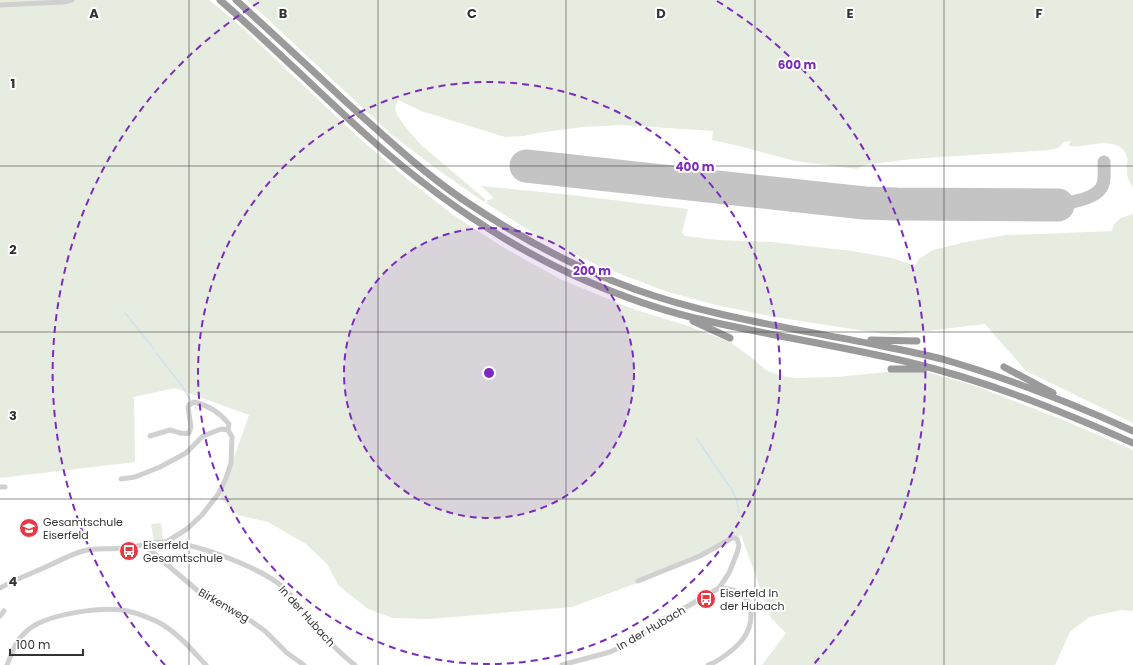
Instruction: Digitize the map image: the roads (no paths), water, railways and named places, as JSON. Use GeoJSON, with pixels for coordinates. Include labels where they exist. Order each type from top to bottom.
{"type":"FeatureCollection","features":[{"type":"Feature","properties":{"kind":"highway"},"geometry":{"type":"LineString","coordinates":[[220,0],[299,71],[366,135],[426,185],[455,207],[497,233],[536,256],[571,274],[632,299],[677,314],[843,348],[936,370],[982,383],[1022,396],[1133,443]]}},
{"type":"Feature","properties":{"kind":"highway"},"geometry":{"type":"LineString","coordinates":[[236,0],[405,155],[461,198],[495,221],[575,264],[635,289],[672,300],[722,314],[845,338],[941,359],[1026,386],[1078,406]]}},
{"type":"Feature","properties":{"kind":"highway"},"geometry":{"type":"LineString","coordinates":[[677,314],[730,338]]}},
{"type":"Feature","properties":{"kind":"highway"},"geometry":{"type":"LineString","coordinates":[[845,338],[917,341]]}},
{"type":"Feature","properties":{"kind":"highway"},"geometry":{"type":"LineString","coordinates":[[1004,367],[1078,406],[1133,431]]}},
{"type":"Feature","properties":{"kind":"highway"},"geometry":{"type":"LineString","coordinates":[[891,369],[936,370]]}},
{"type":"Feature","properties":{"kind":"street"},"geometry":{"type":"LineString","coordinates":[[0,5],[64,2],[72,0]]}},
{"type":"Feature","properties":{"kind":"street"},"geometry":{"type":"LineString","coordinates":[[0,588],[16,579],[66,557],[84,551],[96,549],[121,549],[166,542],[187,529],[202,515],[219,493],[231,463],[232,437],[228,430],[229,424],[222,416],[203,404],[194,402],[188,407],[191,427],[190,433],[178,434],[170,430],[150,436]]}},
{"type":"Feature","properties":{"kind":"street"},"geometry":{"type":"LineString","coordinates":[[121,479],[135,477],[160,467],[186,453],[203,436],[221,429],[228,430]]}},
{"type":"Feature","properties":{"kind":"street","name":"In der Hubach"},"geometry":{"type":"LineString","coordinates":[[562,665],[610,652],[619,648],[663,620],[719,588],[729,573],[737,553],[737,539],[732,538],[700,556],[638,581]]}},
{"type":"Feature","properties":{"kind":"street","name":"In der Hubach"},"geometry":{"type":"LineString","coordinates":[[166,542],[211,552],[252,568],[271,578],[289,594],[319,629],[349,661],[355,665]]}},
{"type":"Feature","properties":{"kind":"street","name":"Birkenweg"},"geometry":{"type":"LineString","coordinates":[[144,545],[198,591],[251,621],[265,631],[286,653],[304,665]]}},
{"type":"Feature","properties":{"kind":"street"},"geometry":{"type":"LineString","coordinates":[[708,665],[724,656],[743,639],[751,618],[750,605],[744,596],[730,589],[719,588]]}},
{"type":"Feature","properties":{"kind":"street"},"geometry":{"type":"LineString","coordinates":[[7,665],[19,638],[37,624],[64,615],[105,608],[138,614],[159,623],[175,634],[206,665]]}},
{"type":"Feature","properties":{"kind":"waterway"},"geometry":{"type":"LineString","coordinates":[[125,313],[154,349]]}},
{"type":"Feature","properties":{"kind":"waterway"},"geometry":{"type":"LineString","coordinates":[[156,353],[183,387],[191,401]]}},
{"type":"Feature","properties":{"kind":"waterway"},"geometry":{"type":"LineString","coordinates":[[697,439],[732,490],[737,501],[739,513]]}},
{"type":"Feature","properties":{"kind":"place","name":"Gesamtschule Eiserfeld"},"geometry":{"type":"Point","coordinates":[29,528]}},
{"type":"Feature","properties":{"kind":"place","name":"Eiserfeld Gesamtschule"},"geometry":{"type":"Point","coordinates":[129,551]}},
{"type":"Feature","properties":{"kind":"place","name":"Eiserfeld In der Hubach"},"geometry":{"type":"Point","coordinates":[706,599]}}]}
